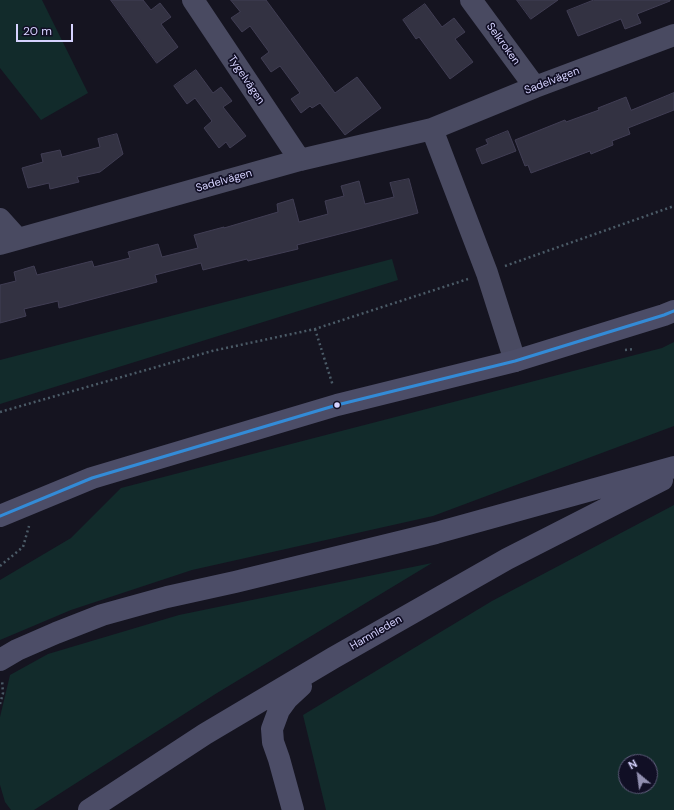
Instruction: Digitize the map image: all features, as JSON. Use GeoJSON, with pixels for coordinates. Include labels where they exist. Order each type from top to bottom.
{"type":"FeatureCollection","features":[{"type":"Feature","properties":{"kind":"main road"},"geometry":{"type":"LineString","coordinates":[[0,516],[92,478],[337,404],[515,361],[674,311]]}},
{"type":"Feature","properties":{"kind":"main road"},"geometry":{"type":"LineString","coordinates":[[0,660],[17,650],[102,615],[167,597],[484,521],[674,466]]}},
{"type":"Feature","properties":{"kind":"main road","name":"Hamnleden"},"geometry":{"type":"LineString","coordinates":[[89,810],[205,734],[333,658],[507,559],[674,474]]}},
{"type":"Feature","properties":{"kind":"main road"},"geometry":{"type":"LineString","coordinates":[[293,810],[273,742],[272,729],[279,710],[286,699],[333,658]]}},
{"type":"Feature","properties":{"kind":"street","name":"Tygelvägen"},"geometry":{"type":"LineString","coordinates":[[192,0],[300,160]]}},
{"type":"Feature","properties":{"kind":"street","name":"Selkroken"},"geometry":{"type":"LineString","coordinates":[[471,0],[535,87]]}},
{"type":"Feature","properties":{"kind":"street","name":"Sadelvägen"},"geometry":{"type":"LineString","coordinates":[[0,218],[9,241],[300,160],[432,129],[535,87],[674,35]]}},
{"type":"Feature","properties":{"kind":"street"},"geometry":{"type":"LineString","coordinates":[[432,129],[487,273],[515,361]]}},
{"type":"Feature","properties":{"kind":"path"},"geometry":{"type":"LineString","coordinates":[[0,412],[212,351],[315,329],[487,273],[674,206]]}},
{"type":"Feature","properties":{"kind":"path"},"geometry":{"type":"LineString","coordinates":[[315,329],[333,388]]}},
{"type":"Feature","properties":{"kind":"path"},"geometry":{"type":"LineString","coordinates":[[0,566],[23,547],[29,525],[31,524]]}},
{"type":"Feature","properties":{"kind":"path"},"geometry":{"type":"LineString","coordinates":[[0,675],[3,693],[0,704]]}},
{"type":"Feature","properties":{"kind":"green space"},"geometry":{"type":"Polygon","coordinates":[[[0,0],[42,0],[88,93],[41,120],[0,68],[0,0]]]}},
{"type":"Feature","properties":{"kind":"green space"},"geometry":{"type":"Polygon","coordinates":[[[392,259],[398,280],[0,404],[0,360],[392,259]]]}},
{"type":"Feature","properties":{"kind":"green space"},"geometry":{"type":"Polygon","coordinates":[[[674,342],[674,426],[433,516],[192,570],[71,610],[0,640],[0,580],[71,538],[121,488],[662,348],[674,342]]]}},
{"type":"Feature","properties":{"kind":"green space"},"geometry":{"type":"Polygon","coordinates":[[[674,505],[674,810],[326,810],[303,715],[492,601],[674,505]]]}},
{"type":"Feature","properties":{"kind":"green space"},"geometry":{"type":"Polygon","coordinates":[[[432,563],[217,693],[34,810],[11,810],[5,802],[0,785],[0,717],[10,675],[48,654],[179,615],[432,563]]]}},
{"type":"Feature","properties":{"kind":"building"},"geometry":{"type":"Polygon","coordinates":[[[111,0],[143,0],[151,10],[160,3],[171,17],[161,24],[178,47],[157,63],[111,0]]]}},
{"type":"Feature","properties":{"kind":"building"},"geometry":{"type":"Polygon","coordinates":[[[231,0],[266,0],[335,93],[357,77],[381,108],[345,135],[320,103],[312,108],[310,106],[301,113],[291,99],[300,93],[280,66],[271,72],[261,58],[269,52],[250,26],[242,32],[231,18],[240,12],[231,0]]]}},
{"type":"Feature","properties":{"kind":"building"},"geometry":{"type":"Polygon","coordinates":[[[517,0],[558,0],[531,19],[517,0]]]}},
{"type":"Feature","properties":{"kind":"building"},"geometry":{"type":"Polygon","coordinates":[[[594,0],[670,1],[637,14],[641,23],[625,29],[621,19],[578,36],[567,11],[594,0]]]}},
{"type":"Feature","properties":{"kind":"building"},"geometry":{"type":"Polygon","coordinates":[[[425,4],[442,27],[454,18],[465,32],[455,39],[473,62],[450,79],[419,37],[416,39],[403,20],[425,4]]]}},
{"type":"Feature","properties":{"kind":"building"},"geometry":{"type":"Polygon","coordinates":[[[196,70],[213,93],[221,87],[232,101],[223,107],[246,136],[230,148],[226,142],[219,148],[204,128],[212,121],[195,98],[187,104],[174,86],[196,70]]]}},
{"type":"Feature","properties":{"kind":"building"},"geometry":{"type":"Polygon","coordinates":[[[674,93],[674,110],[628,128],[630,134],[612,141],[613,145],[591,154],[590,151],[531,173],[528,165],[525,166],[515,140],[565,120],[566,122],[599,110],[598,108],[626,97],[631,110],[674,93]]]}},
{"type":"Feature","properties":{"kind":"building"},"geometry":{"type":"Polygon","coordinates":[[[508,131],[516,151],[482,164],[476,149],[488,144],[486,140],[508,131]]]}},
{"type":"Feature","properties":{"kind":"building"},"geometry":{"type":"Polygon","coordinates":[[[117,134],[123,154],[100,172],[77,177],[79,182],[50,189],[49,183],[28,188],[22,168],[43,162],[41,154],[60,150],[62,157],[100,147],[98,139],[117,134]]]}},
{"type":"Feature","properties":{"kind":"building"},"geometry":{"type":"Polygon","coordinates":[[[409,179],[418,213],[297,245],[298,249],[248,261],[247,259],[203,270],[201,263],[155,275],[157,282],[59,308],[58,301],[24,309],[26,316],[0,323],[0,285],[16,281],[14,272],[34,266],[37,275],[92,261],[94,267],[130,258],[128,252],[158,244],[162,257],[198,248],[194,235],[278,212],[277,204],[293,199],[299,222],[328,214],[325,201],[344,196],[341,186],[359,181],[365,204],[394,197],[390,183],[409,179]]]}},
{"type":"Feature","properties":{"kind":"transit line"},"geometry":{"type":"LineString","coordinates":[[0,516],[92,478],[337,405],[515,361],[674,311]]}}]}
